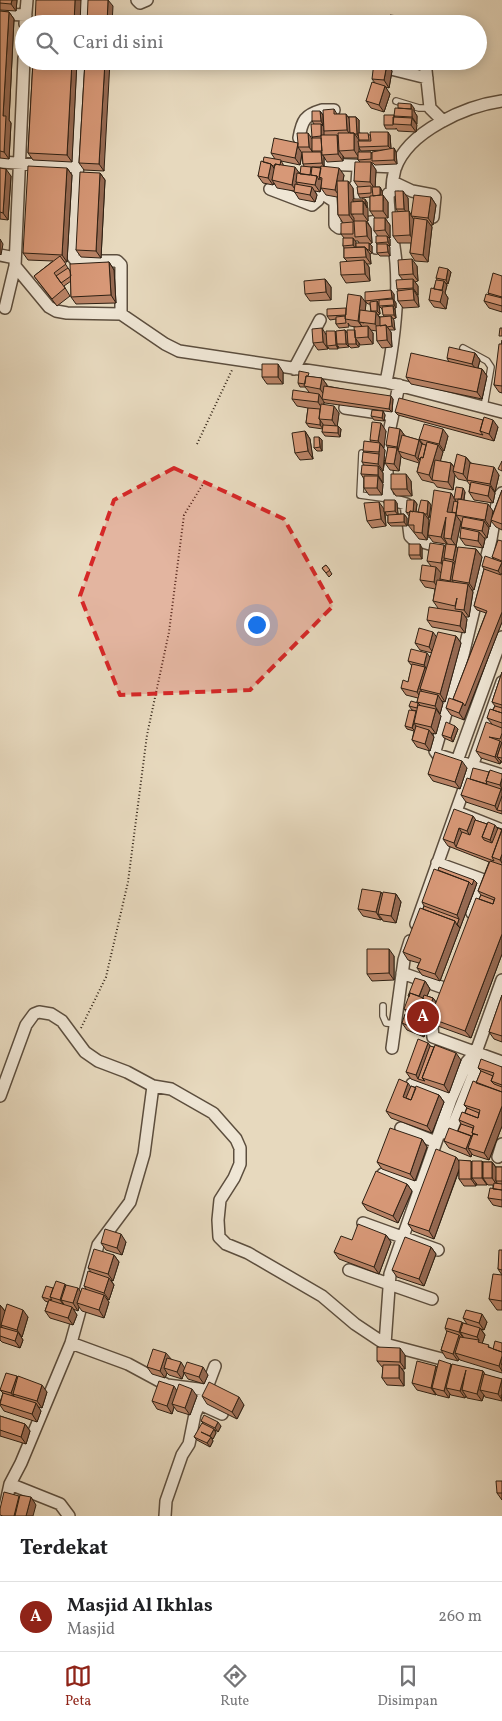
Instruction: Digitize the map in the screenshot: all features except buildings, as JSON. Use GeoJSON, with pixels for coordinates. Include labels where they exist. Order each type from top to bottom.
{"type":"FeatureCollection","features":[{"type":"Feature","properties":{"kind":"street"},"geometry":{"type":"LineString","coordinates":[[26,15],[27,0]]}},
{"type":"Feature","properties":{"kind":"street"},"geometry":{"type":"LineString","coordinates":[[137,0],[140,3],[147,0]]}},
{"type":"Feature","properties":{"kind":"street"},"geometry":{"type":"LineString","coordinates":[[85,15],[86,2]]}},
{"type":"Feature","properties":{"kind":"street"},"geometry":{"type":"LineString","coordinates":[[0,14],[15,18]]}},
{"type":"Feature","properties":{"kind":"street"},"geometry":{"type":"LineString","coordinates":[[5,308],[15,262],[23,70]]}},
{"type":"Feature","properties":{"kind":"street"},"geometry":{"type":"LineString","coordinates":[[82,70],[74,257],[76,261],[117,261],[121,265],[122,314]]}},
{"type":"Feature","properties":{"kind":"street"},"geometry":{"type":"LineString","coordinates":[[395,70],[427,78]]}},
{"type":"Feature","properties":{"kind":"street"},"geometry":{"type":"LineString","coordinates":[[427,70],[430,108],[443,121]]}},
{"type":"Feature","properties":{"kind":"street"},"geometry":{"type":"LineString","coordinates":[[386,382],[396,333],[398,300],[394,246],[388,219],[388,194],[392,191],[396,167],[408,148],[424,133],[443,121],[466,111],[502,101]]}},
{"type":"Feature","properties":{"kind":"street"},"geometry":{"type":"LineString","coordinates":[[270,190],[312,205],[318,200],[324,164],[328,110],[310,113],[304,118],[299,138]]}},
{"type":"Feature","properties":{"kind":"street"},"geometry":{"type":"LineString","coordinates":[[324,164],[358,161],[396,167]]}},
{"type":"Feature","properties":{"kind":"street"},"geometry":{"type":"LineString","coordinates":[[357,203],[355,186],[357,183],[358,161]]}},
{"type":"Feature","properties":{"kind":"street"},"geometry":{"type":"LineString","coordinates":[[0,162],[77,167]]}},
{"type":"Feature","properties":{"kind":"street"},"geometry":{"type":"LineString","coordinates":[[393,182],[412,191],[433,195],[432,227]]}},
{"type":"Feature","properties":{"kind":"street"},"geometry":{"type":"LineString","coordinates":[[320,192],[335,202],[336,227],[343,229],[388,219]]}},
{"type":"Feature","properties":{"kind":"street"},"geometry":{"type":"LineString","coordinates":[[374,223],[376,248]]}},
{"type":"Feature","properties":{"kind":"street"},"geometry":{"type":"LineString","coordinates":[[0,255],[15,262],[49,307],[56,311],[122,314],[172,348],[236,361],[386,382],[502,412]]}},
{"type":"Feature","properties":{"kind":"street"},"geometry":{"type":"LineString","coordinates":[[294,368],[320,320]]}},
{"type":"Feature","properties":{"kind":"street"},"geometry":{"type":"LineString","coordinates":[[399,385],[387,442],[386,488],[389,499],[406,504],[410,536],[413,540],[457,550]]}},
{"type":"Feature","properties":{"kind":"street"},"geometry":{"type":"LineString","coordinates":[[345,408],[393,414]]}},
{"type":"Feature","properties":{"kind":"street"},"geometry":{"type":"LineString","coordinates":[[502,493],[498,498],[496,541],[481,554],[463,655],[435,748],[438,755],[473,764],[502,775]]}},
{"type":"Feature","properties":{"kind":"street"},"geometry":{"type":"LineString","coordinates":[[429,545],[432,528]]}},
{"type":"Feature","properties":{"kind":"street"},"geometry":{"type":"LineString","coordinates":[[457,761],[502,637]]}},
{"type":"Feature","properties":{"kind":"street"},"geometry":{"type":"LineString","coordinates":[[392,1048],[397,1024],[404,960],[502,682]]}},
{"type":"Feature","properties":{"kind":"street"},"geometry":{"type":"LineString","coordinates":[[463,744],[473,764]]}},
{"type":"Feature","properties":{"kind":"street"},"geometry":{"type":"LineString","coordinates":[[457,813],[502,830]]}},
{"type":"Feature","properties":{"kind":"street"},"geometry":{"type":"LineString","coordinates":[[437,863],[481,879],[481,890],[468,924]]}},
{"type":"Feature","properties":{"kind":"street"},"geometry":{"type":"LineString","coordinates":[[402,973],[446,983],[432,1028],[433,1036],[502,1062]]}},
{"type":"Feature","properties":{"kind":"street"},"geometry":{"type":"LineString","coordinates":[[385,1344],[388,1283],[402,1238],[451,1099],[467,1062],[476,1052],[502,980]]}},
{"type":"Feature","properties":{"kind":"street"},"geometry":{"type":"LineString","coordinates":[[0,1096],[26,1025],[34,1014],[51,1014],[62,1021],[85,1052],[98,1061],[127,1072],[153,1086],[171,1090],[214,1113],[236,1139],[240,1148],[238,1172],[220,1200],[218,1220],[220,1237],[226,1244],[248,1253],[322,1296],[355,1324],[385,1344],[502,1375]]}},
{"type":"Feature","properties":{"kind":"street"},"geometry":{"type":"LineString","coordinates":[[401,1128],[437,1138],[451,1131],[477,1066],[476,1052]]}},
{"type":"Feature","properties":{"kind":"street"},"geometry":{"type":"LineString","coordinates":[[412,1084],[451,1099]]}},
{"type":"Feature","properties":{"kind":"street"},"geometry":{"type":"LineString","coordinates":[[3,1516],[10,1484],[21,1463],[49,1387],[71,1343],[98,1245],[130,1202],[144,1154],[153,1086]]}},
{"type":"Feature","properties":{"kind":"street"},"geometry":{"type":"LineString","coordinates":[[498,1157],[502,1144]]}},
{"type":"Feature","properties":{"kind":"street"},"geometry":{"type":"LineString","coordinates":[[383,1174],[420,1188]]}},
{"type":"Feature","properties":{"kind":"street"},"geometry":{"type":"LineString","coordinates":[[363,1223],[438,1250]]}},
{"type":"Feature","properties":{"kind":"street"},"geometry":{"type":"LineString","coordinates":[[349,1270],[432,1299]]}},
{"type":"Feature","properties":{"kind":"street"},"geometry":{"type":"LineString","coordinates":[[71,1343],[128,1364],[167,1385],[206,1390]]}},
{"type":"Feature","properties":{"kind":"street"},"geometry":{"type":"LineString","coordinates":[[165,1516],[166,1502],[182,1455],[189,1444],[196,1414],[215,1366]]}},
{"type":"Feature","properties":{"kind":"street"},"geometry":{"type":"LineString","coordinates":[[200,1404],[222,1414]]}},
{"type":"Feature","properties":{"kind":"street"},"geometry":{"type":"LineString","coordinates":[[10,1484],[60,1504],[69,1516]]}},
{"type":"Feature","properties":{"kind":"lane"},"geometry":{"type":"LineString","coordinates":[[396,101],[419,108],[430,108]]}},
{"type":"Feature","properties":{"kind":"lane"},"geometry":{"type":"LineString","coordinates":[[463,348],[487,361],[491,367],[484,407]]}},
{"type":"Feature","properties":{"kind":"lane"},"geometry":{"type":"LineString","coordinates":[[362,453],[360,496],[389,499]]}},
{"type":"Feature","properties":{"kind":"lane"},"geometry":{"type":"LineString","coordinates":[[383,1006],[383,1016],[386,1023],[397,1024]]}},
{"type":"Feature","properties":{"kind":"path"},"geometry":{"type":"LineString","coordinates":[[197,444],[236,361]]}},
{"type":"Feature","properties":{"kind":"path"},"geometry":{"type":"LineString","coordinates":[[75,1039],[106,977],[128,882],[148,735],[169,632],[184,515],[203,484]]}},
{"type":"Feature","properties":{"kind":"highlighted area"},"geometry":{"type":"Polygon","coordinates":[[[174,468],[284,519],[333,606],[250,690],[120,695],[80,596],[114,500],[174,468]]]}},
{"type":"Feature","properties":{"kind":"place","name":"Masjid Al Ikhlas"},"geometry":{"type":"Point","coordinates":[423,1017]}}]}
